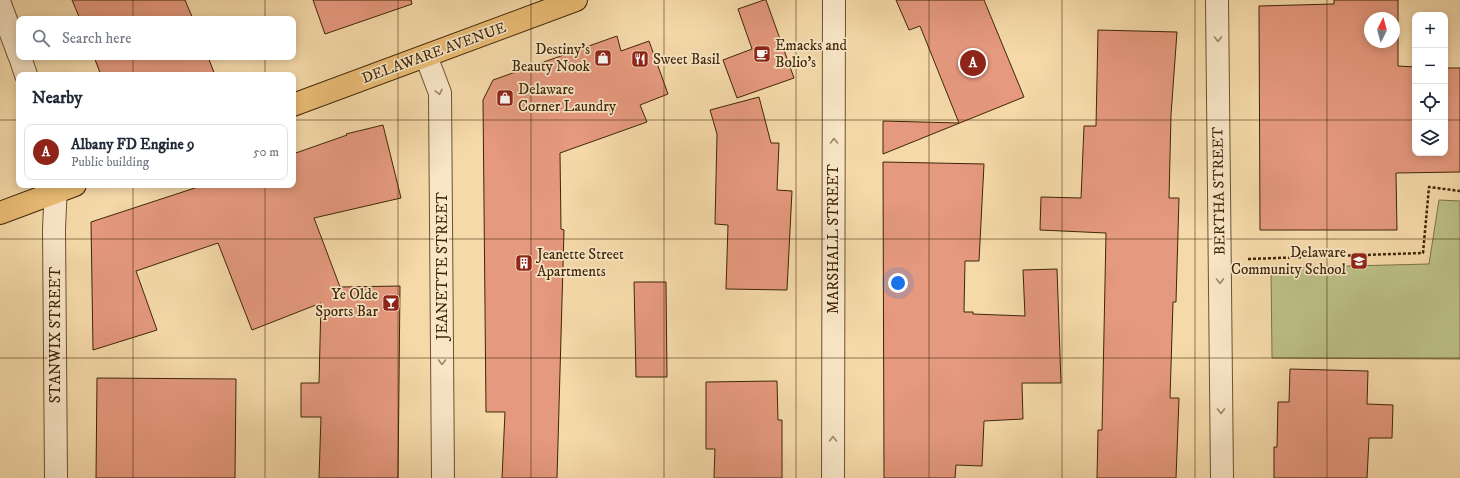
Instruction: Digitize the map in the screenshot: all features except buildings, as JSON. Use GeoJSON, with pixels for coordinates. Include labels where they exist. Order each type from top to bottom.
{"type":"FeatureCollection","features":[{"type":"Feature","properties":{"kind":"main road","name":"DELAWARE AVENUE"},"geometry":{"type":"LineString","coordinates":[[296,104],[576,0]]}},
{"type":"Feature","properties":{"kind":"main road"},"geometry":{"type":"LineString","coordinates":[[0,213],[62,188]]}},
{"type":"Feature","properties":{"kind":"street","name":"MARSHALL STREET"},"geometry":{"type":"LineString","coordinates":[[833,478],[834,0]]}},
{"type":"Feature","properties":{"kind":"street","name":"BERTHA STREET"},"geometry":{"type":"LineString","coordinates":[[1217,0],[1222,478]]}},
{"type":"Feature","properties":{"kind":"street"},"geometry":{"type":"LineString","coordinates":[[0,4],[16,48]]}},
{"type":"Feature","properties":{"kind":"street","name":"JEANETTE STREET"},"geometry":{"type":"LineString","coordinates":[[426,56],[440,93],[443,478]]}},
{"type":"Feature","properties":{"kind":"street"},"geometry":{"type":"LineString","coordinates":[[20,60],[25,72]]}},
{"type":"Feature","properties":{"kind":"street","name":"STANWIX STREET"},"geometry":{"type":"LineString","coordinates":[[56,478],[54,237],[62,188]]}},
{"type":"Feature","properties":{"kind":"path"},"geometry":{"type":"LineString","coordinates":[[1220,259],[1423,253],[1429,187],[1460,191]]}},
{"type":"Feature","properties":{"kind":"green space"},"geometry":{"type":"Polygon","coordinates":[[[1439,200],[1460,201],[1460,359],[1272,358],[1271,268],[1429,264],[1439,200]]]}},
{"type":"Feature","properties":{"kind":"place","name":"Emacks and Bolio's"},"geometry":{"type":"Point","coordinates":[762,54]}},
{"type":"Feature","properties":{"kind":"place","name":"Destiny's Beauty Nook"},"geometry":{"type":"Point","coordinates":[603,58]}},
{"type":"Feature","properties":{"kind":"place","name":"Sweet Basil"},"geometry":{"type":"Point","coordinates":[640,59]}},
{"type":"Feature","properties":{"kind":"place","name":"Albany FD Engine 9"},"geometry":{"type":"Point","coordinates":[973,63]}},
{"type":"Feature","properties":{"kind":"place","name":"Delaware Corner Laundry"},"geometry":{"type":"Point","coordinates":[505,98]}},
{"type":"Feature","properties":{"kind":"place","name":"Delaware Community School"},"geometry":{"type":"Point","coordinates":[1359,261]}},
{"type":"Feature","properties":{"kind":"place","name":"Jeanette Street Apartments"},"geometry":{"type":"Point","coordinates":[524,263]}},
{"type":"Feature","properties":{"kind":"place","name":"Ye Olde Sports Bar"},"geometry":{"type":"Point","coordinates":[391,303]}}]}
